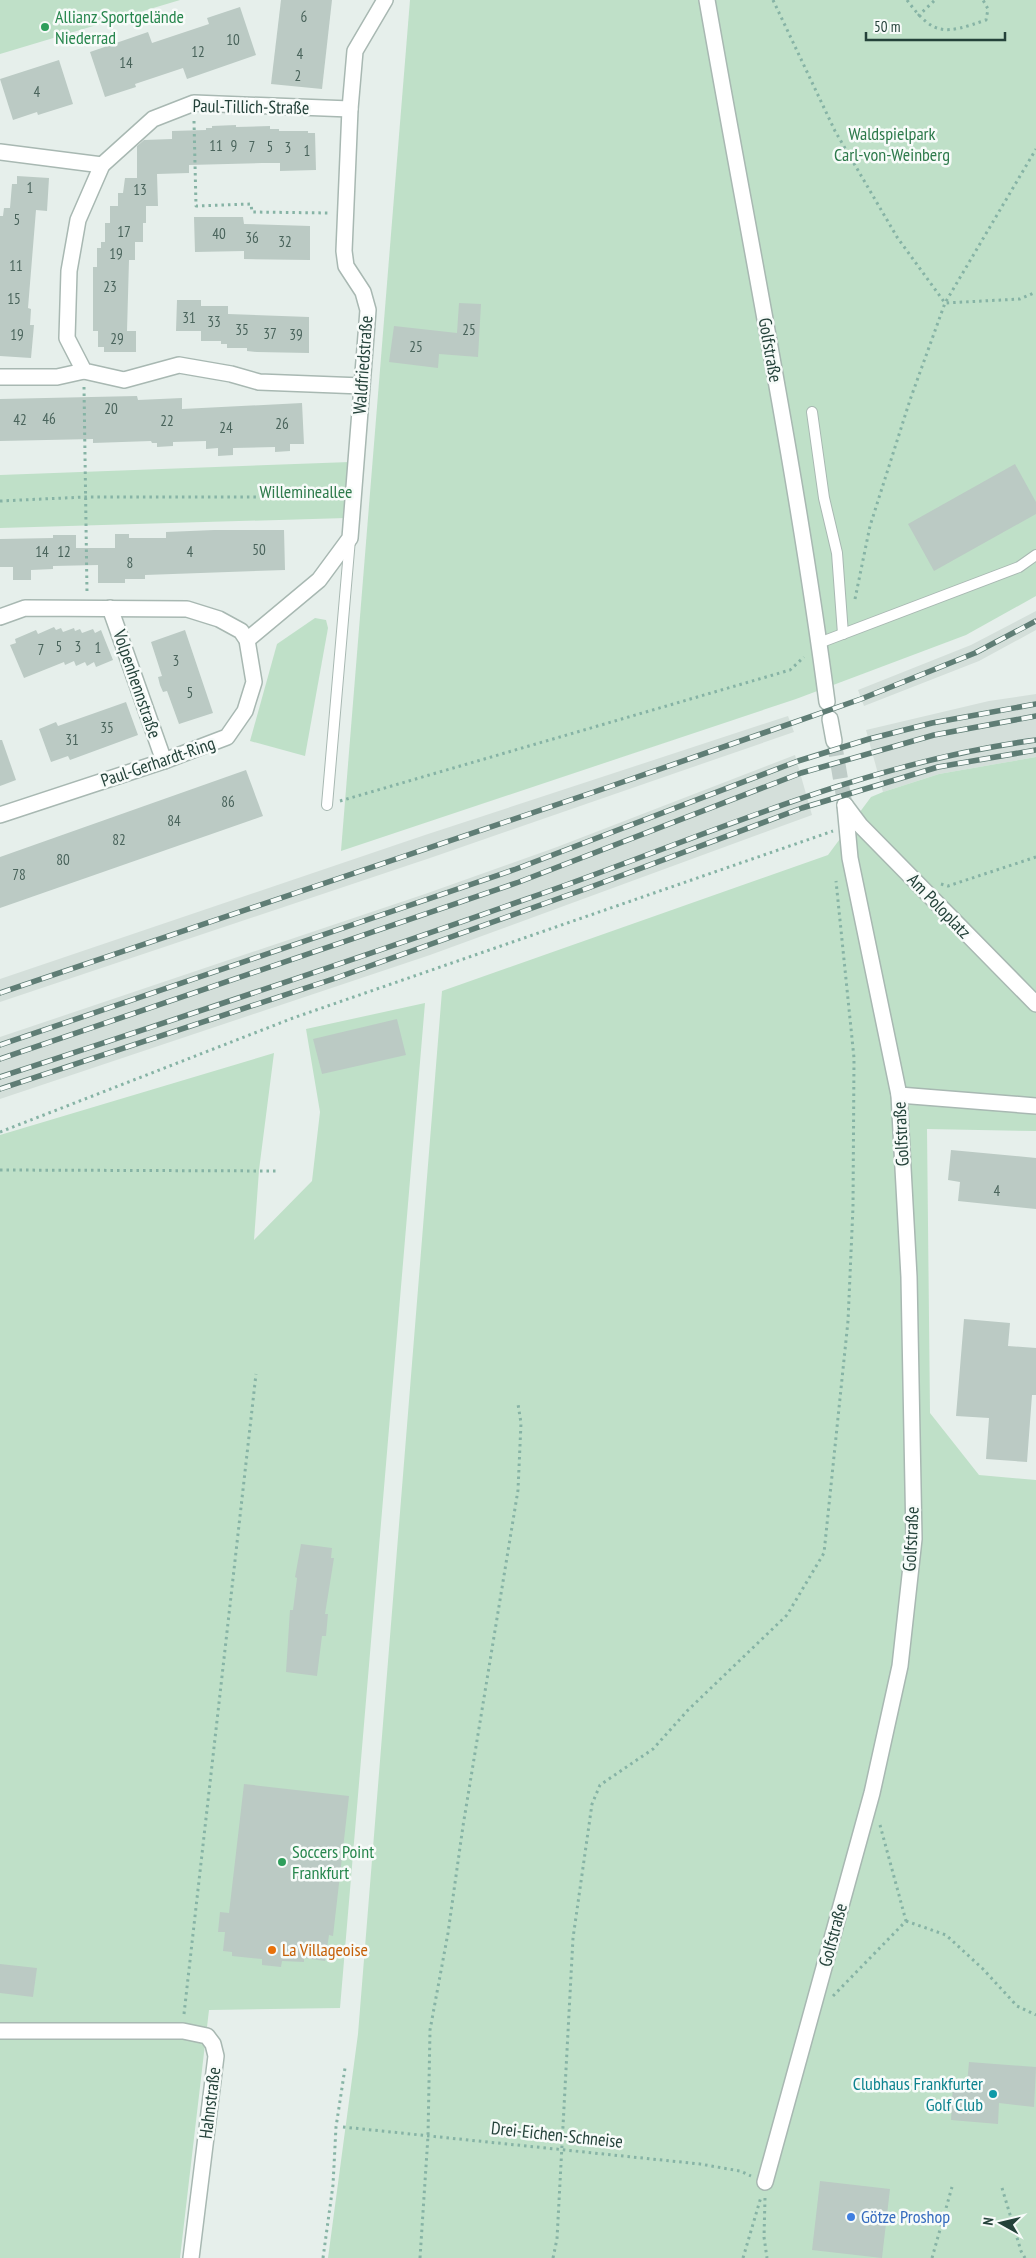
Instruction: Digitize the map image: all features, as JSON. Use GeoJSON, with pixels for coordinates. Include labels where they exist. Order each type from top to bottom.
{"type":"FeatureCollection","features":[{"type":"Feature","properties":{"kind":"street","name":"Waldfriedstraße"},"geometry":{"type":"LineString","coordinates":[[350,538],[368,310],[363,292],[346,266],[344,251],[350,109],[355,50],[385,0]]}},
{"type":"Feature","properties":{"kind":"street","name":"Golfstraße"},"geometry":{"type":"LineString","coordinates":[[707,0],[766,326],[819,643],[827,702]]}},
{"type":"Feature","properties":{"kind":"street","name":"Paul-Tillich-Straße"},"geometry":{"type":"LineString","coordinates":[[84,371],[68,338],[69,271],[78,220],[102,165],[153,119],[194,103],[350,109]]}},
{"type":"Feature","properties":{"kind":"street"},"geometry":{"type":"LineString","coordinates":[[0,152],[102,165]]}},
{"type":"Feature","properties":{"kind":"street"},"geometry":{"type":"LineString","coordinates":[[0,377],[57,378],[84,371],[124,380],[180,365],[231,374],[259,382],[362,386]]}},
{"type":"Feature","properties":{"kind":"street"},"geometry":{"type":"LineString","coordinates":[[0,617],[24,608],[187,609],[220,619],[241,632],[247,640],[318,580],[350,538]]}},
{"type":"Feature","properties":{"kind":"street","name":"Volpenhennstraße"},"geometry":{"type":"LineString","coordinates":[[110,608],[164,761]]}},
{"type":"Feature","properties":{"kind":"street","name":"Paul-Gerhardt-Ring"},"geometry":{"type":"LineString","coordinates":[[0,815],[164,761],[227,737],[245,711],[254,682],[247,640]]}},
{"type":"Feature","properties":{"kind":"street"},"geometry":{"type":"LineString","coordinates":[[830,719],[834,741]]}},
{"type":"Feature","properties":{"kind":"street","name":"Golfstraße"},"geometry":{"type":"LineString","coordinates":[[765,2182],[872,1793],[900,1666],[914,1539],[909,1277],[899,1095],[850,858],[845,804]]}},
{"type":"Feature","properties":{"kind":"street","name":"Am Poloplatz"},"geometry":{"type":"LineString","coordinates":[[845,804],[860,825],[1036,1004]]}},
{"type":"Feature","properties":{"kind":"street"},"geometry":{"type":"LineString","coordinates":[[899,1095],[1036,1106]]}},
{"type":"Feature","properties":{"kind":"street","name":"Hahnstraße"},"geometry":{"type":"LineString","coordinates":[[0,2031],[183,2031],[206,2036],[212,2044],[216,2056],[191,2258]]}},
{"type":"Feature","properties":{"kind":"lane"},"geometry":{"type":"LineString","coordinates":[[812,412],[824,498],[837,553],[843,634]]}},
{"type":"Feature","properties":{"kind":"lane"},"geometry":{"type":"LineString","coordinates":[[327,805],[350,538]]}},
{"type":"Feature","properties":{"kind":"lane"},"geometry":{"type":"LineString","coordinates":[[819,643],[1019,567],[1036,555]]}},
{"type":"Feature","properties":{"kind":"path"},"geometry":{"type":"LineString","coordinates":[[773,0],[835,131],[897,237],[945,303]]}},
{"type":"Feature","properties":{"kind":"path"},"geometry":{"type":"LineString","coordinates":[[907,0],[918,16],[937,30],[956,30],[986,20],[988,9],[983,0]]}},
{"type":"Feature","properties":{"kind":"path"},"geometry":{"type":"LineString","coordinates":[[918,16],[935,0]]}},
{"type":"Feature","properties":{"kind":"path"},"geometry":{"type":"LineString","coordinates":[[194,103],[196,206],[251,204],[252,212],[345,213]]}},
{"type":"Feature","properties":{"kind":"path"},"geometry":{"type":"LineString","coordinates":[[854,608],[870,526],[910,400],[945,303],[1036,149]]}},
{"type":"Feature","properties":{"kind":"path"},"geometry":{"type":"LineString","coordinates":[[945,303],[1020,300],[1036,292]]}},
{"type":"Feature","properties":{"kind":"path"},"geometry":{"type":"LineString","coordinates":[[84,371],[88,609]]}},
{"type":"Feature","properties":{"kind":"path"},"geometry":{"type":"LineString","coordinates":[[0,501],[85,497],[354,497]]}},
{"type":"Feature","properties":{"kind":"path"},"geometry":{"type":"LineString","coordinates":[[327,805],[790,670],[819,643]]}},
{"type":"Feature","properties":{"kind":"path"},"geometry":{"type":"LineString","coordinates":[[0,1132],[293,1018],[838,829]]}},
{"type":"Feature","properties":{"kind":"path"},"geometry":{"type":"LineString","coordinates":[[939,884],[948,886],[1036,856]]}},
{"type":"Feature","properties":{"kind":"path"},"geometry":{"type":"LineString","coordinates":[[553,2258],[557,2239],[573,1938],[592,1804],[600,1785],[653,1748],[701,1697],[786,1615],[824,1553],[848,1321],[853,1208],[854,1058],[836,878]]}},
{"type":"Feature","properties":{"kind":"path"},"geometry":{"type":"LineString","coordinates":[[0,1170],[278,1171]]}},
{"type":"Feature","properties":{"kind":"path"},"geometry":{"type":"LineString","coordinates":[[183,2031],[256,1374]]}},
{"type":"Feature","properties":{"kind":"path"},"geometry":{"type":"LineString","coordinates":[[420,2258],[428,2136],[430,2030],[448,1933],[463,1826],[518,1490],[521,1424],[518,1404]]}},
{"type":"Feature","properties":{"kind":"path"},"geometry":{"type":"LineString","coordinates":[[879,1820],[906,1921]]}},
{"type":"Feature","properties":{"kind":"path"},"geometry":{"type":"LineString","coordinates":[[831,1998],[906,1921]]}},
{"type":"Feature","properties":{"kind":"path"},"geometry":{"type":"LineString","coordinates":[[906,1921],[946,1935],[983,1969],[1018,2006],[1036,2015]]}},
{"type":"Feature","properties":{"kind":"path"},"geometry":{"type":"LineString","coordinates":[[323,2258],[333,2185],[336,2127],[345,2068]]}},
{"type":"Feature","properties":{"kind":"path","name":"Drei-Eichen-Schneise"},"geometry":{"type":"LineString","coordinates":[[343,2128],[700,2164],[740,2171],[765,2182]]}},
{"type":"Feature","properties":{"kind":"path"},"geometry":{"type":"LineString","coordinates":[[743,2258],[765,2182]]}},
{"type":"Feature","properties":{"kind":"path"},"geometry":{"type":"LineString","coordinates":[[765,2182],[764,2237],[767,2258]]}},
{"type":"Feature","properties":{"kind":"path"},"geometry":{"type":"LineString","coordinates":[[932,2258],[952,2187]]}},
{"type":"Feature","properties":{"kind":"path"},"geometry":{"type":"LineString","coordinates":[[1002,2188],[1021,2251],[1026,2258]]}},
{"type":"Feature","properties":{"kind":"shaded area"},"geometry":{"type":"Polygon","coordinates":[[[1036,611],[1036,630],[979,661],[864,706],[858,690],[971,645],[1036,611]]]}},
{"type":"Feature","properties":{"kind":"shaded area"},"geometry":{"type":"Polygon","coordinates":[[[1036,694],[1036,757],[939,774],[883,792],[866,730],[989,701],[1036,694]]]}},
{"type":"Feature","properties":{"kind":"shaded area"},"geometry":{"type":"Polygon","coordinates":[[[788,716],[794,732],[433,857],[0,1002],[0,979],[425,835],[788,716]]]}},
{"type":"Feature","properties":{"kind":"shaded area"},"geometry":{"type":"Polygon","coordinates":[[[795,755],[812,815],[430,955],[0,1099],[0,1037],[425,894],[557,847],[795,755]]]}},
{"type":"Feature","properties":{"kind":"green space","name":"Allianz Sportgelände Niederrad"},"geometry":{"type":"Polygon","coordinates":[[[0,0],[180,0],[0,54],[0,0]]]}},
{"type":"Feature","properties":{"kind":"green space","name":"Waldspielpark Carl-von-Weinberg"},"geometry":{"type":"Polygon","coordinates":[[[410,0],[1036,0],[1036,596],[966,635],[796,699],[341,851],[410,0]]]}},
{"type":"Feature","properties":{"kind":"green space","name":"Willemineallee"},"geometry":{"type":"Polygon","coordinates":[[[350,462],[346,518],[0,528],[0,475],[350,462]]]}},
{"type":"Feature","properties":{"kind":"green space"},"geometry":{"type":"Polygon","coordinates":[[[315,618],[326,620],[328,628],[305,756],[250,741],[277,644],[315,618]]]}},
{"type":"Feature","properties":{"kind":"green space"},"geometry":{"type":"Polygon","coordinates":[[[1036,757],[1036,1131],[927,1129],[930,1413],[979,1475],[1036,1480],[1036,2258],[328,2258],[358,2034],[442,991],[828,855],[871,797],[883,792],[939,774],[1036,757]]]}},
{"type":"Feature","properties":{"kind":"green space"},"geometry":{"type":"Polygon","coordinates":[[[425,1003],[340,2008],[209,2010],[180,2258],[0,2258],[0,1135],[274,1053],[259,1170],[254,1240],[312,1181],[320,1112],[306,1029],[425,1003]]]}},
{"type":"Feature","properties":{"kind":"building"},"geometry":{"type":"Polygon","coordinates":[[[281,0],[332,0],[322,89],[271,84],[281,0]]]}},
{"type":"Feature","properties":{"kind":"building"},"geometry":{"type":"Polygon","coordinates":[[[240,7],[256,55],[187,79],[183,68],[135,84],[136,87],[105,97],[90,52],[148,32],[152,43],[209,24],[207,18],[240,7]]]}},
{"type":"Feature","properties":{"kind":"building"},"geometry":{"type":"Polygon","coordinates":[[[59,60],[73,104],[38,115],[37,112],[13,120],[0,79],[59,60]]]}},
{"type":"Feature","properties":{"kind":"building"},"geometry":{"type":"Polygon","coordinates":[[[236,125],[236,127],[270,126],[270,129],[279,129],[279,131],[308,131],[308,133],[315,133],[316,170],[280,171],[280,163],[262,163],[189,165],[189,173],[157,174],[158,206],[146,206],[146,223],[143,223],[143,242],[135,242],[135,260],[129,260],[127,331],[136,331],[136,352],[104,352],[104,347],[98,347],[98,331],[93,331],[93,267],[97,267],[97,248],[101,248],[101,242],[105,242],[105,223],[110,223],[110,206],[118,206],[118,193],[123,193],[125,178],[137,178],[137,146],[144,140],[172,139],[172,131],[206,130],[206,128],[212,128],[212,126],[236,125]]]}},
{"type":"Feature","properties":{"kind":"building"},"geometry":{"type":"Polygon","coordinates":[[[17,176],[49,178],[47,211],[36,210],[28,308],[31,309],[30,325],[34,325],[31,358],[0,356],[0,216],[3,216],[4,208],[10,208],[12,184],[17,184],[17,176]]]}},
{"type":"Feature","properties":{"kind":"building"},"geometry":{"type":"Polygon","coordinates":[[[194,217],[243,217],[244,224],[310,226],[310,260],[244,259],[244,251],[195,252],[194,217]]]}},
{"type":"Feature","properties":{"kind":"building"},"geometry":{"type":"Polygon","coordinates":[[[177,300],[201,300],[201,306],[228,306],[228,314],[309,317],[309,353],[257,352],[247,351],[247,348],[227,348],[227,344],[221,344],[221,341],[201,341],[201,331],[176,331],[177,300]]]}},
{"type":"Feature","properties":{"kind":"building"},"geometry":{"type":"Polygon","coordinates":[[[459,303],[481,304],[478,357],[439,354],[438,368],[389,362],[394,326],[457,333],[459,303]]]}},
{"type":"Feature","properties":{"kind":"building"},"geometry":{"type":"Polygon","coordinates":[[[137,396],[138,400],[182,398],[182,409],[302,403],[304,444],[290,444],[290,451],[275,452],[275,447],[233,448],[233,455],[218,456],[218,448],[206,449],[206,441],[173,442],[173,446],[157,447],[157,443],[152,443],[151,441],[93,443],[93,439],[0,441],[0,399],[137,396]]]}},
{"type":"Feature","properties":{"kind":"building"},"geometry":{"type":"Polygon","coordinates":[[[1015,464],[1036,502],[1036,514],[934,571],[908,524],[1015,464]]]}},
{"type":"Feature","properties":{"kind":"building"},"geometry":{"type":"Polygon","coordinates":[[[284,530],[285,570],[145,575],[145,579],[125,579],[125,583],[98,583],[98,565],[53,566],[53,569],[31,570],[31,580],[13,580],[13,567],[0,567],[0,539],[53,538],[53,535],[76,535],[76,548],[115,548],[115,534],[129,534],[129,538],[166,538],[166,532],[284,530]]]}},
{"type":"Feature","properties":{"kind":"building"},"geometry":{"type":"Polygon","coordinates":[[[54,627],[56,630],[61,628],[63,632],[74,628],[75,631],[80,629],[82,633],[93,629],[95,633],[101,630],[113,660],[96,667],[94,662],[87,666],[85,662],[76,666],[74,661],[65,665],[64,662],[24,678],[10,645],[16,643],[15,639],[36,630],[38,634],[54,627]]]}},
{"type":"Feature","properties":{"kind":"building"},"geometry":{"type":"Polygon","coordinates":[[[185,630],[213,713],[179,724],[167,691],[163,692],[160,685],[158,677],[162,676],[151,642],[185,630]]]}},
{"type":"Feature","properties":{"kind":"building"},"geometry":{"type":"Polygon","coordinates":[[[126,702],[138,735],[70,760],[68,756],[51,762],[39,729],[56,722],[58,726],[126,702]]]}},
{"type":"Feature","properties":{"kind":"building"},"geometry":{"type":"Polygon","coordinates":[[[0,740],[2,740],[16,780],[0,786],[0,740]]]}},
{"type":"Feature","properties":{"kind":"building"},"geometry":{"type":"Polygon","coordinates":[[[246,770],[263,816],[0,908],[0,857],[246,770]]]}},
{"type":"Feature","properties":{"kind":"building"},"geometry":{"type":"Polygon","coordinates":[[[397,1019],[406,1055],[322,1074],[313,1039],[397,1019]]]}},
{"type":"Feature","properties":{"kind":"building"},"geometry":{"type":"Polygon","coordinates":[[[951,1150],[1036,1158],[1036,1209],[958,1201],[960,1182],[948,1180],[951,1150]]]}},
{"type":"Feature","properties":{"kind":"building"},"geometry":{"type":"Polygon","coordinates":[[[964,1319],[1010,1323],[1008,1346],[1036,1348],[1036,1395],[1032,1395],[1027,1462],[986,1459],[989,1418],[956,1416],[964,1319]]]}},
{"type":"Feature","properties":{"kind":"building"},"geometry":{"type":"Polygon","coordinates":[[[301,1544],[332,1548],[331,1558],[334,1558],[325,1614],[328,1614],[326,1636],[322,1636],[317,1676],[286,1672],[290,1610],[293,1610],[297,1578],[295,1577],[301,1544]]]}},
{"type":"Feature","properties":{"kind":"building"},"geometry":{"type":"Polygon","coordinates":[[[244,1784],[349,1796],[333,1936],[329,1935],[325,1961],[304,1958],[304,1962],[282,1961],[281,1967],[262,1965],[262,1959],[232,1956],[232,1952],[223,1951],[225,1932],[218,1932],[220,1912],[229,1913],[244,1784]]]}},
{"type":"Feature","properties":{"kind":"building"},"geometry":{"type":"Polygon","coordinates":[[[0,1964],[37,1968],[33,1997],[0,1993],[0,1964]]]}},
{"type":"Feature","properties":{"kind":"building","name":"Clubhaus Frankfurter Golf Club"},"geometry":{"type":"Polygon","coordinates":[[[969,2062],[1036,2067],[1034,2107],[999,2103],[998,2124],[951,2120],[953,2083],[967,2084],[969,2062]]]}},
{"type":"Feature","properties":{"kind":"building"},"geometry":{"type":"Polygon","coordinates":[[[820,2181],[890,2189],[882,2258],[812,2250],[820,2181]]]}},
{"type":"Feature","properties":{"kind":"tunnel"},"geometry":{"type":"LineString","coordinates":[[834,741],[845,805]]}},
{"type":"Feature","properties":{"kind":"railway"},"geometry":{"type":"LineString","coordinates":[[0,993],[594,792],[861,699],[975,653],[1036,621]]}},
{"type":"Feature","properties":{"kind":"railway"},"geometry":{"type":"LineString","coordinates":[[0,1045],[516,869],[798,761],[869,739],[932,723],[1036,704]]}},
{"type":"Feature","properties":{"kind":"railway"},"geometry":{"type":"LineString","coordinates":[[0,1059],[519,882],[801,773],[934,735],[1036,716]]}},
{"type":"Feature","properties":{"kind":"railway"},"geometry":{"type":"LineString","coordinates":[[0,1077],[425,935],[797,800],[915,764],[975,750],[1036,740]]}},
{"type":"Feature","properties":{"kind":"railway"},"geometry":{"type":"LineString","coordinates":[[0,1089],[336,978],[588,888],[802,808],[938,767],[1036,750]]}},
{"type":"Feature","properties":{"kind":"place","name":"Allianz Sportgelände Niederrad"},"geometry":{"type":"Point","coordinates":[45,27]}},
{"type":"Feature","properties":{"kind":"place","name":"Soccers Point Frankfurt"},"geometry":{"type":"Point","coordinates":[282,1862]}},
{"type":"Feature","properties":{"kind":"place","name":"La Villageoise"},"geometry":{"type":"Point","coordinates":[272,1950]}},
{"type":"Feature","properties":{"kind":"place","name":"Clubhaus Frankfurter Golf Club"},"geometry":{"type":"Point","coordinates":[993,2094]}},
{"type":"Feature","properties":{"kind":"place","name":"Götze Proshop"},"geometry":{"type":"Point","coordinates":[851,2217]}}]}
